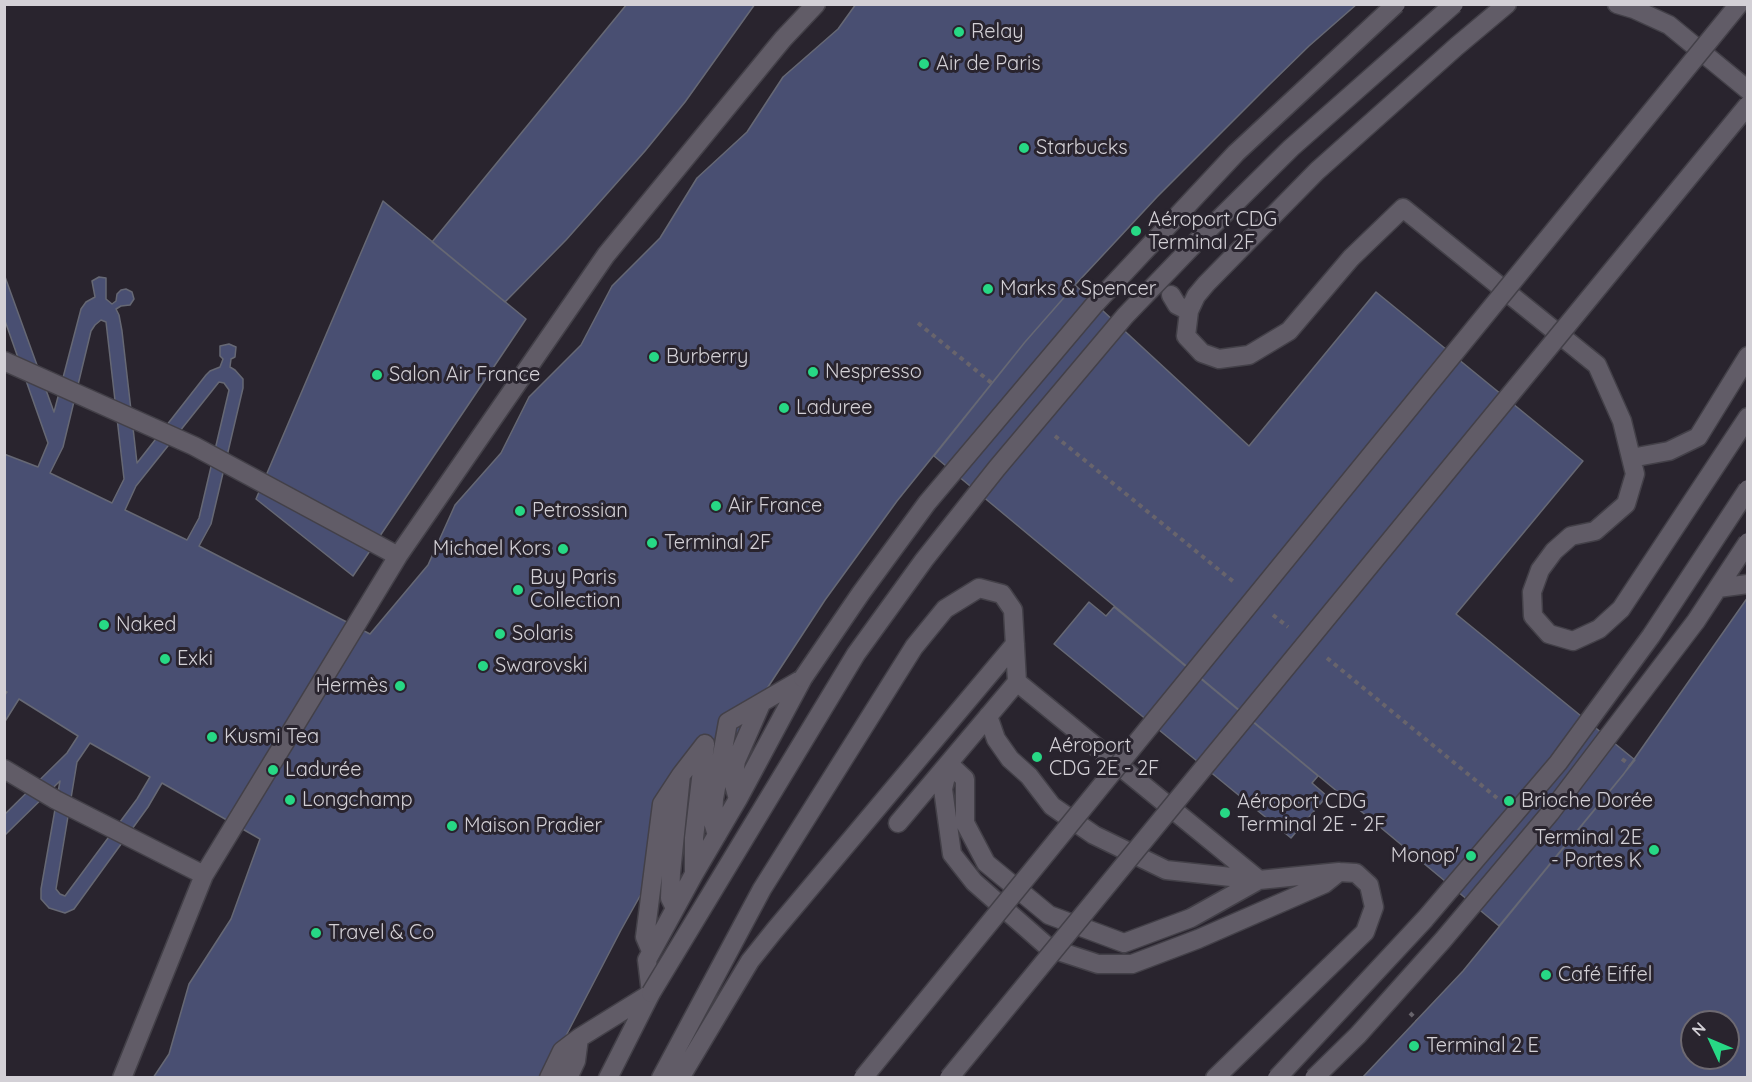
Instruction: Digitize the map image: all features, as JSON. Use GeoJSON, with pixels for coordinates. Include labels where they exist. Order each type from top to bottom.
{"type":"FeatureCollection","features":[{"type":"Feature","properties":{"kind":"main road"},"geometry":{"type":"LineString","coordinates":[[122,1077],[204,875],[398,556],[606,255],[783,39],[816,4]]}},
{"type":"Feature","properties":{"kind":"main road"},"geometry":{"type":"LineString","coordinates":[[651,993],[647,960],[651,951],[738,799],[803,678],[861,593],[927,503],[1095,304],[1236,153],[1396,4]]}},
{"type":"Feature","properties":{"kind":"main road"},"geometry":{"type":"LineString","coordinates":[[608,1077],[651,993],[856,654],[924,560],[997,468],[1125,316],[1291,148],[1454,4]]}},
{"type":"Feature","properties":{"kind":"main road"},"geometry":{"type":"LineString","coordinates":[[1507,4],[1456,46],[1317,171],[1206,284],[1196,296],[1189,311],[1186,336],[1202,353],[1219,359],[1249,355],[1289,330],[1351,258],[1403,208],[1597,365],[1622,421],[1635,474],[1626,504],[1595,531],[1571,536],[1554,551],[1540,570],[1532,592],[1533,616],[1549,634],[1573,641],[1599,629],[1621,609],[1748,417]]}},
{"type":"Feature","properties":{"kind":"main road"},"geometry":{"type":"LineString","coordinates":[[1617,4],[1669,25],[1748,90]]}},
{"type":"Feature","properties":{"kind":"main road"},"geometry":{"type":"LineString","coordinates":[[863,1077],[1739,4]]}},
{"type":"Feature","properties":{"kind":"main road"},"geometry":{"type":"LineString","coordinates":[[949,1077],[1748,105]]}},
{"type":"Feature","properties":{"kind":"main road"},"geometry":{"type":"LineString","coordinates":[[1171,295],[1177,305],[1189,311]]}},
{"type":"Feature","properties":{"kind":"main road"},"geometry":{"type":"LineString","coordinates":[[1631,458],[1669,452],[1698,437],[1748,356]]}},
{"type":"Feature","properties":{"kind":"main road"},"geometry":{"type":"LineString","coordinates":[[4,361],[194,446],[398,556]]}},
{"type":"Feature","properties":{"kind":"main road"},"geometry":{"type":"LineString","coordinates":[[1277,1077],[1425,919],[1558,763],[1651,636],[1748,489]]}},
{"type":"Feature","properties":{"kind":"main road"},"geometry":{"type":"LineString","coordinates":[[1314,1077],[1358,1035],[1443,940],[1550,813],[1693,624],[1748,542]]}},
{"type":"Feature","properties":{"kind":"main road"},"geometry":{"type":"LineString","coordinates":[[1718,588],[1748,584]]}},
{"type":"Feature","properties":{"kind":"main road"},"geometry":{"type":"LineString","coordinates":[[661,1077],[762,890],[914,647],[945,609],[980,588],[1002,594],[1013,610],[1017,682],[898,823]]}},
{"type":"Feature","properties":{"kind":"main road"},"geometry":{"type":"LineString","coordinates":[[680,1077],[750,962],[1014,644]]}},
{"type":"Feature","properties":{"kind":"main road"},"geometry":{"type":"LineString","coordinates":[[651,951],[645,936],[662,804],[705,744],[728,722],[803,678]]}},
{"type":"Feature","properties":{"kind":"main road"},"geometry":{"type":"LineString","coordinates":[[1017,682],[1259,880]]}},
{"type":"Feature","properties":{"kind":"main road"},"geometry":{"type":"LineString","coordinates":[[738,799],[733,781],[736,761],[761,704]]}},
{"type":"Feature","properties":{"kind":"main road"},"geometry":{"type":"LineString","coordinates":[[988,716],[996,738],[1010,759],[1029,776],[1052,806],[1094,835],[1166,870],[1259,880],[1339,872],[1356,873],[1369,885],[1374,907],[1365,933],[1215,1077]]}},
{"type":"Feature","properties":{"kind":"main road"},"geometry":{"type":"LineString","coordinates":[[717,834],[713,822],[714,799],[728,722]]}},
{"type":"Feature","properties":{"kind":"main road"},"geometry":{"type":"LineString","coordinates":[[694,874],[694,838],[705,744]]}},
{"type":"Feature","properties":{"kind":"main road"},"geometry":{"type":"LineString","coordinates":[[949,764],[965,779],[965,823],[986,863],[1049,915],[1124,943],[1191,918],[1259,880]]}},
{"type":"Feature","properties":{"kind":"main road"},"geometry":{"type":"LineString","coordinates":[[949,764],[943,789],[952,854],[974,882],[1050,948],[1098,964],[1132,964],[1324,885],[1339,872]]}},
{"type":"Feature","properties":{"kind":"main road"},"geometry":{"type":"LineString","coordinates":[[4,769],[56,800],[204,875]]}},
{"type":"Feature","properties":{"kind":"main road"},"geometry":{"type":"LineString","coordinates":[[675,908],[670,898],[671,873],[681,775]]}},
{"type":"Feature","properties":{"kind":"main road"},"geometry":{"type":"LineString","coordinates":[[549,1077],[562,1051],[651,993]]}},
{"type":"Feature","properties":{"kind":"main road"},"geometry":{"type":"LineString","coordinates":[[568,1077],[576,1061],[579,1038]]}},
{"type":"Feature","properties":{"kind":"path"},"geometry":{"type":"LineString","coordinates":[[918,323],[992,384]]}},
{"type":"Feature","properties":{"kind":"building"},"geometry":{"type":"Polygon","coordinates":[[[627,4],[755,4],[685,102],[645,151],[566,240],[505,302],[432,242],[627,4]]]}},
{"type":"Feature","properties":{"kind":"building","name":"Terminal 2F"},"geometry":{"type":"Polygon","coordinates":[[[856,4],[1357,4],[1268,86],[1157,197],[1075,285],[1025,342],[897,501],[825,600],[692,803],[621,930],[544,1078],[153,1078],[169,1054],[189,984],[231,919],[260,839],[162,783],[148,807],[74,909],[65,913],[49,908],[41,899],[60,781],[4,836],[4,815],[67,753],[78,736],[19,699],[4,723],[4,696],[7,692],[4,690],[4,454],[38,467],[48,443],[4,318],[4,274],[54,412],[81,309],[86,302],[95,297],[92,281],[99,277],[106,278],[106,299],[112,304],[121,290],[126,289],[132,292],[134,299],[130,305],[116,309],[122,331],[137,463],[206,375],[220,367],[223,359],[220,356],[220,346],[229,344],[236,347],[235,357],[231,359],[230,367],[243,379],[243,388],[211,524],[199,546],[370,634],[428,565],[455,505],[501,453],[529,397],[581,345],[612,286],[660,238],[697,178],[747,132],[783,77],[838,29],[856,4]],[[101,320],[91,331],[63,447],[50,473],[112,503],[124,479],[106,322],[101,320]],[[219,382],[136,486],[125,510],[187,540],[199,518],[229,390],[224,383],[219,382]],[[90,743],[77,762],[56,889],[65,896],[137,799],[150,777],[90,743]]]}},
{"type":"Feature","properties":{"kind":"building"},"geometry":{"type":"Polygon","coordinates":[[[383,201],[526,319],[353,576],[256,499],[383,201]]]}},
{"type":"Feature","properties":{"kind":"building"},"geometry":{"type":"Polygon","coordinates":[[[1075,285],[1249,446],[1376,292],[1583,461],[1456,614],[1635,760],[1499,926],[934,456],[1025,342],[1075,285]]]}},
{"type":"Feature","properties":{"kind":"building","name":"Terminal 2E - Portes K"},"geometry":{"type":"Polygon","coordinates":[[[1748,597],[1748,1078],[1362,1078],[1463,971],[1623,775],[1748,597]]]}},
{"type":"Feature","properties":{"kind":"building"},"geometry":{"type":"Polygon","coordinates":[[[1089,602],[1106,616],[1114,607],[1318,776],[1312,783],[1327,796],[1291,838],[1054,644],[1089,602]]]}},
{"type":"Feature","properties":{"kind":"place","name":"Relay"},"geometry":{"type":"Point","coordinates":[959,32]}},
{"type":"Feature","properties":{"kind":"place","name":"Air de Paris"},"geometry":{"type":"Point","coordinates":[924,64]}},
{"type":"Feature","properties":{"kind":"place","name":"Starbucks"},"geometry":{"type":"Point","coordinates":[1024,148]}},
{"type":"Feature","properties":{"kind":"place","name":"Aéroport CDG Terminal 2F"},"geometry":{"type":"Point","coordinates":[1136,231]}},
{"type":"Feature","properties":{"kind":"place","name":"Marks & Spencer"},"geometry":{"type":"Point","coordinates":[988,289]}},
{"type":"Feature","properties":{"kind":"place","name":"Burberry"},"geometry":{"type":"Point","coordinates":[654,357]}},
{"type":"Feature","properties":{"kind":"place","name":"Nespresso"},"geometry":{"type":"Point","coordinates":[813,372]}},
{"type":"Feature","properties":{"kind":"place","name":"Salon Air France"},"geometry":{"type":"Point","coordinates":[377,375]}},
{"type":"Feature","properties":{"kind":"place","name":"Laduree"},"geometry":{"type":"Point","coordinates":[784,408]}},
{"type":"Feature","properties":{"kind":"place","name":"Air France"},"geometry":{"type":"Point","coordinates":[716,506]}},
{"type":"Feature","properties":{"kind":"place","name":"Petrossian"},"geometry":{"type":"Point","coordinates":[520,511]}},
{"type":"Feature","properties":{"kind":"place","name":"Terminal 2F"},"geometry":{"type":"Point","coordinates":[652,543]}},
{"type":"Feature","properties":{"kind":"place","name":"Michael Kors"},"geometry":{"type":"Point","coordinates":[563,549]}},
{"type":"Feature","properties":{"kind":"place","name":"Buy Paris Collection"},"geometry":{"type":"Point","coordinates":[518,590]}},
{"type":"Feature","properties":{"kind":"place","name":"Naked"},"geometry":{"type":"Point","coordinates":[104,625]}},
{"type":"Feature","properties":{"kind":"place","name":"Solaris"},"geometry":{"type":"Point","coordinates":[500,634]}},
{"type":"Feature","properties":{"kind":"place","name":"Exki"},"geometry":{"type":"Point","coordinates":[165,659]}},
{"type":"Feature","properties":{"kind":"place","name":"Swarovski"},"geometry":{"type":"Point","coordinates":[483,666]}},
{"type":"Feature","properties":{"kind":"place","name":"Hermès"},"geometry":{"type":"Point","coordinates":[400,686]}},
{"type":"Feature","properties":{"kind":"place","name":"Kusmi Tea"},"geometry":{"type":"Point","coordinates":[212,737]}},
{"type":"Feature","properties":{"kind":"place","name":"Aéroport CDG 2E - 2F"},"geometry":{"type":"Point","coordinates":[1037,757]}},
{"type":"Feature","properties":{"kind":"place","name":"Ladurée"},"geometry":{"type":"Point","coordinates":[273,770]}},
{"type":"Feature","properties":{"kind":"place","name":"Longchamp"},"geometry":{"type":"Point","coordinates":[290,800]}},
{"type":"Feature","properties":{"kind":"place","name":"Brioche Dorée"},"geometry":{"type":"Point","coordinates":[1509,801]}},
{"type":"Feature","properties":{"kind":"place","name":"Aéroport CDG Terminal 2E - 2F"},"geometry":{"type":"Point","coordinates":[1225,813]}},
{"type":"Feature","properties":{"kind":"place","name":"Maison Pradier"},"geometry":{"type":"Point","coordinates":[452,826]}},
{"type":"Feature","properties":{"kind":"place","name":"Terminal 2E - Portes K"},"geometry":{"type":"Point","coordinates":[1654,850]}},
{"type":"Feature","properties":{"kind":"place","name":"Monop'"},"geometry":{"type":"Point","coordinates":[1471,856]}},
{"type":"Feature","properties":{"kind":"place","name":"Travel & Co"},"geometry":{"type":"Point","coordinates":[316,933]}},
{"type":"Feature","properties":{"kind":"place","name":"Café Eiffel"},"geometry":{"type":"Point","coordinates":[1546,975]}},
{"type":"Feature","properties":{"kind":"place","name":"Terminal 2 E"},"geometry":{"type":"Point","coordinates":[1414,1046]}}]}
